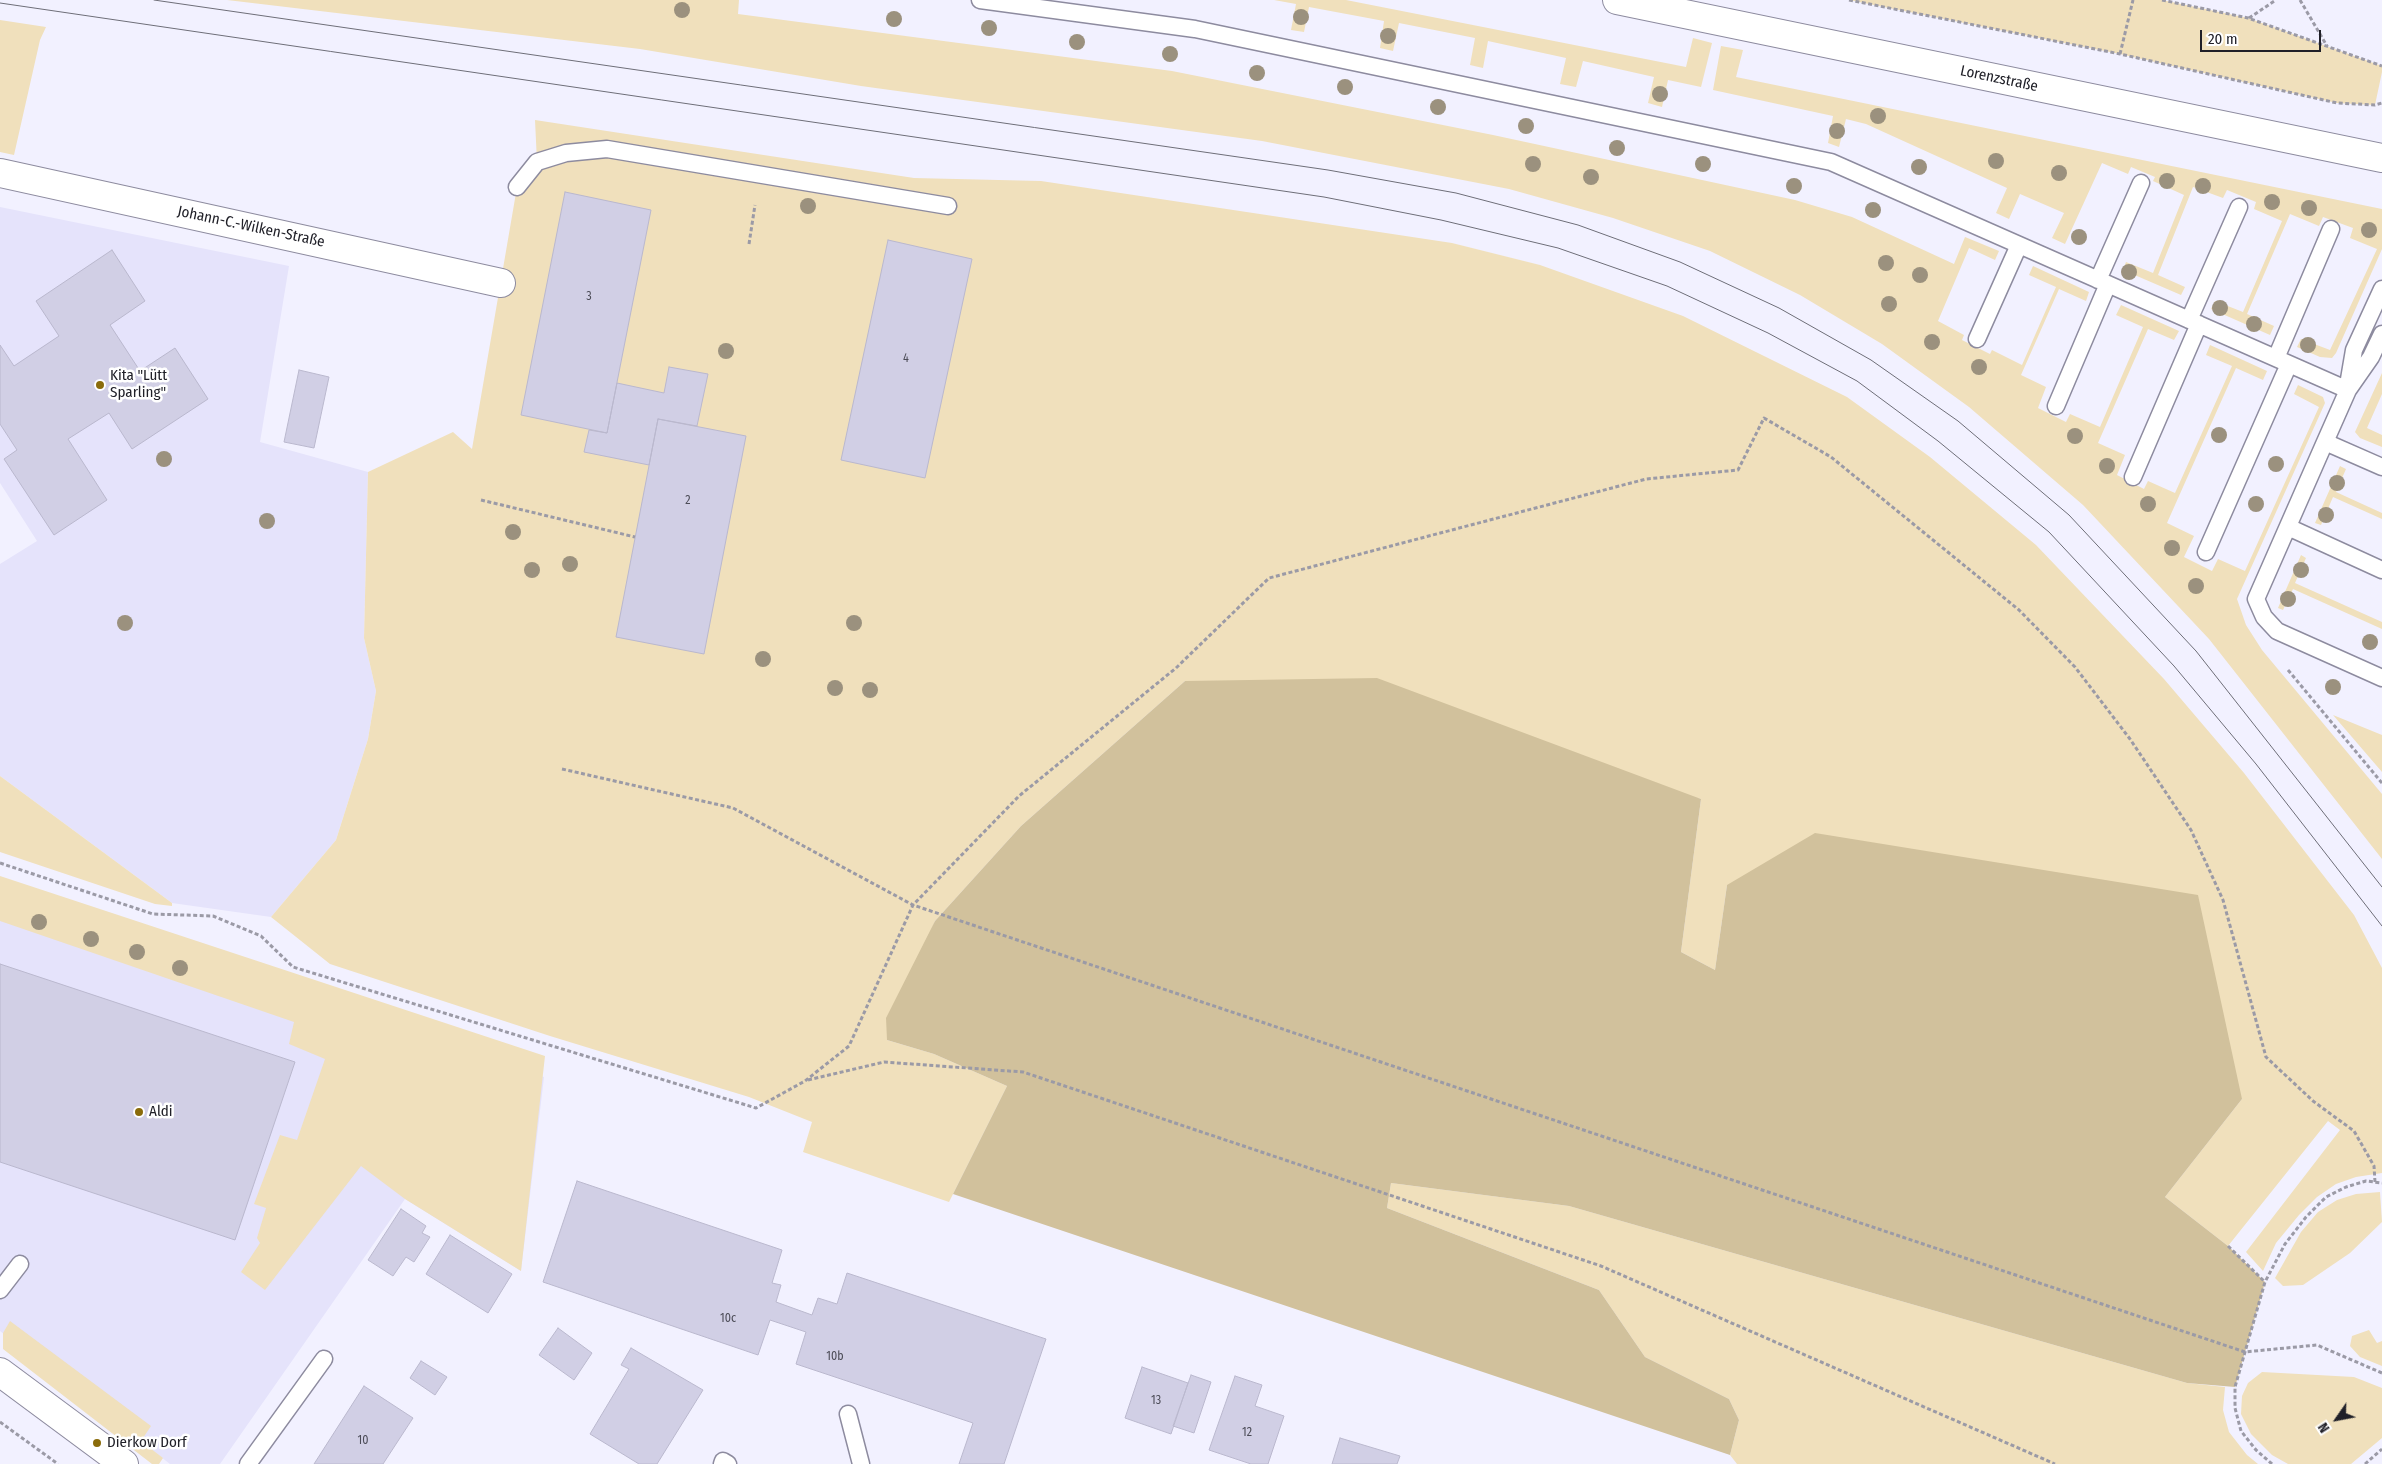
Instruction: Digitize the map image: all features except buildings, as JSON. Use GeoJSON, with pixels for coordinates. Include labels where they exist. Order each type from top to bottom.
{"type":"FeatureCollection","features":[{"type":"Feature","properties":{"kind":"street","name":"Lorenzstraße"},"geometry":{"type":"LineString","coordinates":[[1617,0],[2382,158]]}},
{"type":"Feature","properties":{"kind":"street","name":"Johann-C.-Wilken-Straße"},"geometry":{"type":"LineString","coordinates":[[0,173],[501,283]]}},
{"type":"Feature","properties":{"kind":"street"},"geometry":{"type":"LineString","coordinates":[[0,1372],[124,1464]]}},
{"type":"Feature","properties":{"kind":"lane"},"geometry":{"type":"LineString","coordinates":[[980,0],[1195,29],[1831,162],[2348,390]]}},
{"type":"Feature","properties":{"kind":"lane"},"geometry":{"type":"LineString","coordinates":[[517,187],[537,162],[566,153],[607,149],[948,206]]}},
{"type":"Feature","properties":{"kind":"lane"},"geometry":{"type":"LineString","coordinates":[[2056,406],[2141,183]]}},
{"type":"Feature","properties":{"kind":"lane"},"geometry":{"type":"LineString","coordinates":[[2133,477],[2239,207]]}},
{"type":"Feature","properties":{"kind":"lane"},"geometry":{"type":"LineString","coordinates":[[2206,552],[2283,361],[2331,229]]}},
{"type":"Feature","properties":{"kind":"lane"},"geometry":{"type":"LineString","coordinates":[[1977,339],[2020,245]]}},
{"type":"Feature","properties":{"kind":"lane"},"geometry":{"type":"LineString","coordinates":[[2348,390],[2354,350],[2382,289]]}},
{"type":"Feature","properties":{"kind":"lane"},"geometry":{"type":"LineString","coordinates":[[2382,334],[2371,358],[2348,390],[2256,600],[2264,617],[2277,632],[2382,678]]}},
{"type":"Feature","properties":{"kind":"lane"},"geometry":{"type":"LineString","coordinates":[[2325,442],[2382,468]]}},
{"type":"Feature","properties":{"kind":"lane"},"geometry":{"type":"LineString","coordinates":[[2288,527],[2382,570]]}},
{"type":"Feature","properties":{"kind":"lane"},"geometry":{"type":"LineString","coordinates":[[0,1290],[20,1264]]}},
{"type":"Feature","properties":{"kind":"lane"},"geometry":{"type":"LineString","coordinates":[[248,1464],[324,1359]]}},
{"type":"Feature","properties":{"kind":"lane"},"geometry":{"type":"LineString","coordinates":[[848,1414],[861,1464]]}},
{"type":"Feature","properties":{"kind":"lane"},"geometry":{"type":"LineString","coordinates":[[722,1464],[723,1461],[728,1464]]}},
{"type":"Feature","properties":{"kind":"path"},"geometry":{"type":"LineString","coordinates":[[1849,0],[2120,54],[2337,102],[2375,105],[2382,103]]}},
{"type":"Feature","properties":{"kind":"path"},"geometry":{"type":"LineString","coordinates":[[1870,5],[1871,0]]}},
{"type":"Feature","properties":{"kind":"path"},"geometry":{"type":"LineString","coordinates":[[2120,54],[2133,0]]}},
{"type":"Feature","properties":{"kind":"path"},"geometry":{"type":"LineString","coordinates":[[2162,0],[2248,18],[2382,66]]}},
{"type":"Feature","properties":{"kind":"path"},"geometry":{"type":"LineString","coordinates":[[2248,18],[2276,0]]}},
{"type":"Feature","properties":{"kind":"path"},"geometry":{"type":"LineString","coordinates":[[2300,0],[2327,47]]}},
{"type":"Feature","properties":{"kind":"path"},"geometry":{"type":"LineString","coordinates":[[749,244],[760,174]]}},
{"type":"Feature","properties":{"kind":"path"},"geometry":{"type":"LineString","coordinates":[[0,864],[153,914],[213,916],[261,936],[292,967],[756,1108],[805,1081],[850,1046],[912,905],[1020,796],[1176,668],[1269,578],[1646,479],[1738,470],[1764,418],[1839,463],[2019,610],[2075,667],[2130,739],[2191,830],[2223,900],[2266,1057],[2314,1100],[2354,1131],[2374,1166],[2375,1182]]}},
{"type":"Feature","properties":{"kind":"path"},"geometry":{"type":"LineString","coordinates":[[481,500],[635,537]]}},
{"type":"Feature","properties":{"kind":"path"},"geometry":{"type":"LineString","coordinates":[[2286,668],[2382,783]]}},
{"type":"Feature","properties":{"kind":"path"},"geometry":{"type":"LineString","coordinates":[[562,769],[733,808],[912,905],[2245,1352],[2317,1345],[2382,1373]]}},
{"type":"Feature","properties":{"kind":"path"},"geometry":{"type":"LineString","coordinates":[[805,1081],[884,1062],[1023,1072],[1601,1266],[2055,1464]]}},
{"type":"Feature","properties":{"kind":"path"},"geometry":{"type":"LineString","coordinates":[[2272,1464],[2256,1450],[2242,1431],[2235,1408],[2235,1387],[2265,1282],[2284,1244],[2306,1217],[2326,1197],[2346,1187],[2366,1181],[2382,1183]]}},
{"type":"Feature","properties":{"kind":"path"},"geometry":{"type":"LineString","coordinates":[[2228,1246],[2265,1282]]}},
{"type":"Feature","properties":{"kind":"path"},"geometry":{"type":"LineString","coordinates":[[0,1422],[58,1464]]}},
{"type":"Feature","properties":{"kind":"path"},"geometry":{"type":"LineString","coordinates":[[2365,1464],[2382,1449]]}},
{"type":"Feature","properties":{"kind":"shaded area"},"geometry":{"type":"Polygon","coordinates":[[[227,0],[739,0],[738,14],[1172,71],[1493,135],[1795,200],[1852,217],[1954,264],[1965,237],[1999,251],[1995,260],[1969,248],[1938,321],[1964,335],[1962,340],[1990,354],[1992,350],[2022,365],[2056,287],[2029,275],[2033,266],[2089,292],[2086,301],[2059,289],[2021,375],[2046,387],[2038,408],[2066,422],[2070,414],[2100,427],[2143,327],[2116,315],[2121,305],[2179,331],[2174,340],[2148,329],[2098,443],[2125,455],[2117,475],[2144,489],[2148,481],[2175,493],[2232,366],[2206,355],[2210,345],[2267,371],[2263,380],[2236,368],[2167,523],[2194,536],[2184,557],[2212,571],[2218,559],[2245,571],[2319,407],[2294,394],[2298,385],[2323,397],[2325,403],[2237,599],[2246,625],[2262,650],[2382,794],[2382,859],[2209,639],[2083,505],[1969,407],[1882,344],[1800,295],[1710,251],[1613,218],[1509,189],[1262,141],[861,86],[640,49],[227,0]]]}},
{"type":"Feature","properties":{"kind":"shaded area"},"geometry":{"type":"Polygon","coordinates":[[[1274,0],[1346,0],[1686,67],[1693,38],[1712,43],[1701,87],[1668,80],[1662,107],[1648,103],[1654,77],[1583,61],[1576,87],[1560,84],[1566,58],[1488,41],[1483,68],[1470,65],[1475,38],[1399,23],[1393,51],[1380,48],[1384,21],[1309,7],[1304,32],[1291,30],[1296,4],[1274,0]]]}},
{"type":"Feature","properties":{"kind":"shaded area"},"geometry":{"type":"Polygon","coordinates":[[[1849,0],[2162,0],[2248,18],[2382,66],[2382,72],[2375,105],[2337,103],[2120,54],[1849,0]]]}},
{"type":"Feature","properties":{"kind":"shaded area"},"geometry":{"type":"Polygon","coordinates":[[[0,20],[46,27],[40,40],[14,155],[0,152],[0,20]]]}},
{"type":"Feature","properties":{"kind":"shaded area"},"geometry":{"type":"Polygon","coordinates":[[[1721,46],[1743,50],[1736,77],[2382,209],[2382,249],[2336,353],[2332,358],[2320,357],[2297,347],[2301,339],[2330,350],[2377,249],[2350,238],[2353,228],[2323,217],[2319,226],[2290,214],[2247,314],[2274,326],[2270,335],[2211,309],[2215,301],[2243,312],[2282,221],[2254,209],[2256,202],[2227,190],[2223,198],[2193,187],[2158,275],[2185,287],[2181,295],[2123,270],[2126,262],[2153,273],[2184,195],[2153,181],[2155,177],[2131,167],[2128,174],[2102,163],[2065,244],[2052,238],[2064,213],[2020,194],[2009,219],[1996,213],[2007,188],[1866,124],[1846,119],[1839,147],[1828,143],[1833,116],[1713,90],[1721,46]]]}},
{"type":"Feature","properties":{"kind":"shaded area"},"geometry":{"type":"Polygon","coordinates":[[[535,120],[914,178],[1041,181],[1452,243],[1540,265],[1683,316],[1847,397],[1930,457],[2036,545],[2164,679],[2244,773],[2354,915],[2382,968],[2382,1173],[2356,1177],[2336,1184],[2317,1197],[2276,1243],[2263,1271],[2246,1252],[2340,1130],[2328,1121],[2228,1246],[2165,1197],[2242,1099],[1727,885],[1715,970],[1681,952],[1701,799],[1185,681],[1021,826],[935,921],[887,1040],[934,1054],[1007,1086],[949,1202],[803,1152],[812,1122],[749,1097],[550,1036],[330,964],[271,917],[336,840],[368,739],[376,691],[364,638],[368,472],[453,432],[472,449],[517,187],[537,162],[535,120]]]}},
{"type":"Feature","properties":{"kind":"shaded area"},"geometry":{"type":"Polygon","coordinates":[[[0,207],[289,266],[260,442],[368,472],[364,638],[376,691],[368,739],[336,840],[271,917],[172,903],[0,776],[0,564],[37,541],[0,483],[0,207]]]}},
{"type":"Feature","properties":{"kind":"shaded area"},"geometry":{"type":"Polygon","coordinates":[[[2382,373],[2382,394],[2367,428],[2382,435],[2382,447],[2360,438],[2355,432],[2382,373]]]}},
{"type":"Feature","properties":{"kind":"shaded area"},"geometry":{"type":"Polygon","coordinates":[[[2340,466],[2346,469],[2336,492],[2382,513],[2382,519],[2333,497],[2321,525],[2315,523],[2340,466]]]}},
{"type":"Feature","properties":{"kind":"shaded area"},"geometry":{"type":"Polygon","coordinates":[[[2301,555],[2306,558],[2295,583],[2382,622],[2382,629],[2293,589],[2283,610],[2278,608],[2301,555]]]}},
{"type":"Feature","properties":{"kind":"shaded area"},"geometry":{"type":"Polygon","coordinates":[[[1377,678],[1701,799],[1681,952],[1715,970],[1727,885],[1815,833],[2198,895],[2242,1099],[2165,1197],[2228,1246],[2265,1282],[2235,1387],[2187,1383],[1569,1206],[1391,1183],[1387,1208],[1599,1290],[1645,1357],[1729,1399],[1739,1420],[1730,1455],[953,1194],[1007,1086],[934,1054],[887,1040],[886,1018],[935,921],[1021,826],[1185,681],[1377,678]]]}},
{"type":"Feature","properties":{"kind":"shaded area"},"geometry":{"type":"Polygon","coordinates":[[[2333,715],[2382,735],[2382,772],[2333,715]]]}},
{"type":"Feature","properties":{"kind":"shaded area"},"geometry":{"type":"Polygon","coordinates":[[[0,776],[172,903],[172,906],[155,904],[0,852],[0,776]]]}},
{"type":"Feature","properties":{"kind":"shaded area"},"geometry":{"type":"Polygon","coordinates":[[[0,876],[545,1056],[521,1271],[405,1199],[361,1166],[265,1290],[241,1272],[260,1243],[257,1238],[266,1208],[254,1204],[280,1135],[297,1140],[325,1059],[289,1044],[294,1022],[0,921],[0,876]]]}},
{"type":"Feature","properties":{"kind":"shaded area"},"geometry":{"type":"Polygon","coordinates":[[[0,894],[544,1077],[521,1271],[405,1199],[220,1464],[170,1464],[0,1331],[0,894]]]}},
{"type":"Feature","properties":{"kind":"shaded area"},"geometry":{"type":"Polygon","coordinates":[[[1391,1183],[1569,1206],[2187,1383],[2225,1387],[2223,1410],[2229,1432],[2247,1455],[2258,1464],[1737,1464],[1730,1455],[1739,1420],[1729,1399],[1645,1357],[1599,1290],[1387,1208],[1391,1183]]]}},
{"type":"Feature","properties":{"kind":"shaded area"},"geometry":{"type":"Polygon","coordinates":[[[2380,1192],[2382,1222],[2350,1253],[2303,1285],[2283,1286],[2275,1278],[2301,1232],[2318,1212],[2337,1200],[2356,1194],[2380,1192]]]}},
{"type":"Feature","properties":{"kind":"shaded area"},"geometry":{"type":"Polygon","coordinates":[[[10,1321],[151,1426],[141,1441],[163,1458],[159,1464],[152,1464],[3,1349],[3,1333],[10,1321]]]}},
{"type":"Feature","properties":{"kind":"shaded area"},"geometry":{"type":"Polygon","coordinates":[[[2369,1330],[2377,1343],[2382,1341],[2382,1366],[2360,1357],[2350,1346],[2352,1336],[2369,1330]]]}},
{"type":"Feature","properties":{"kind":"shaded area"},"geometry":{"type":"Polygon","coordinates":[[[2262,1372],[2354,1377],[2382,1388],[2382,1438],[2351,1464],[2288,1464],[2272,1455],[2251,1434],[2241,1414],[2242,1396],[2248,1383],[2262,1372]]]}},
{"type":"Feature","properties":{"kind":"tram line"},"geometry":{"type":"LineString","coordinates":[[154,0],[1328,170],[1456,193],[1578,225],[1680,262],[1779,308],[1871,360],[1958,421],[2069,515],[2196,651],[2382,887]]}},
{"type":"Feature","properties":{"kind":"tram line"},"geometry":{"type":"LineString","coordinates":[[0,3],[1324,197],[1441,220],[1558,248],[1667,286],[1768,333],[1857,381],[1938,441],[2049,532],[2174,666],[2256,764],[2382,926]]}},
{"type":"Feature","properties":{"kind":"place","name":"Kita \"Lütt Sparling\""},"geometry":{"type":"Point","coordinates":[100,385]}},
{"type":"Feature","properties":{"kind":"place","name":"Aldi"},"geometry":{"type":"Point","coordinates":[139,1112]}},
{"type":"Feature","properties":{"kind":"place","name":"Dierkow Dorf"},"geometry":{"type":"Point","coordinates":[97,1443]}}]}
